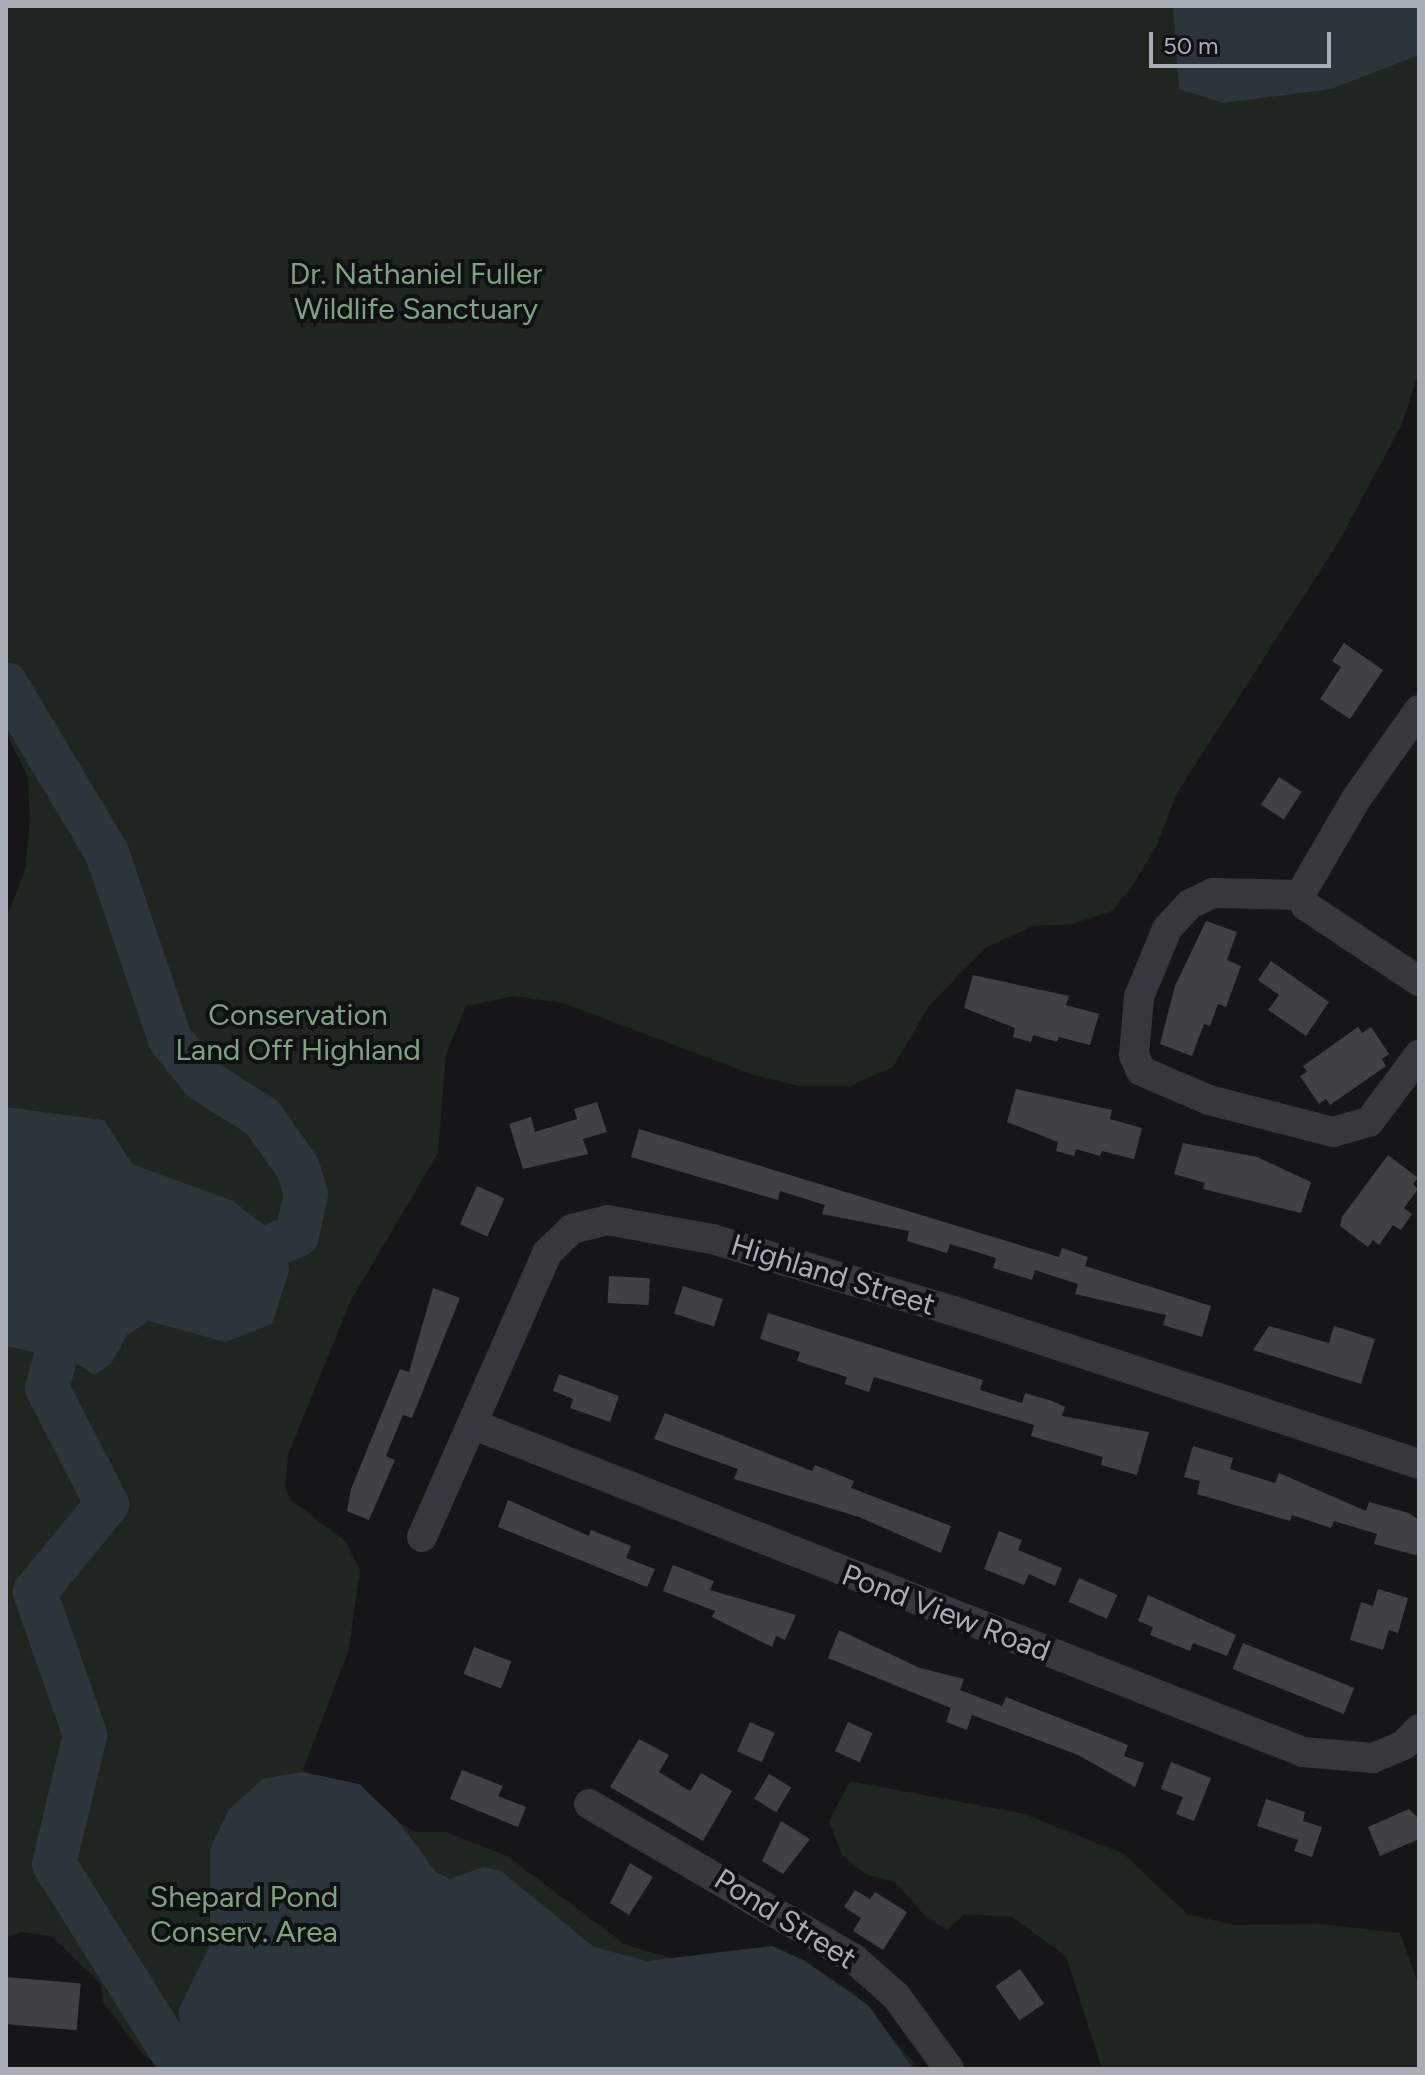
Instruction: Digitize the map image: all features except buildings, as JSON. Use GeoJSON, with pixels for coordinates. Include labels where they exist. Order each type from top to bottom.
{"type":"FeatureCollection","features":[{"type":"Feature","properties":{"kind":"street"},"geometry":{"type":"LineString","coordinates":[[1300,895],[1356,799],[1419,710]]}},
{"type":"Feature","properties":{"kind":"street"},"geometry":{"type":"LineString","coordinates":[[1300,895],[1213,893],[1190,904],[1167,929],[1139,997],[1134,1055],[1141,1071],[1209,1100],[1333,1132],[1369,1122],[1419,1055]]}},
{"type":"Feature","properties":{"kind":"street"},"geometry":{"type":"LineString","coordinates":[[1300,895],[1306,906],[1419,981]]}},
{"type":"Feature","properties":{"kind":"street","name":"Highland Street"},"geometry":{"type":"LineString","coordinates":[[422,1537],[547,1253],[572,1229],[619,1220],[712,1239],[963,1314],[1419,1464]]}},
{"type":"Feature","properties":{"kind":"street","name":"Pond View Road"},"geometry":{"type":"LineString","coordinates":[[472,1424],[1303,1752],[1373,1758],[1404,1745],[1419,1729]]}},
{"type":"Feature","properties":{"kind":"street","name":"Pond Street"},"geometry":{"type":"LineString","coordinates":[[589,1804],[854,1959],[896,1996],[949,2069]]}},
{"type":"Feature","properties":{"kind":"green space"},"geometry":{"type":"Polygon","coordinates":[[[6,6],[1419,6],[1419,371],[1402,424],[1338,543],[1177,793],[1156,847],[1132,886],[1112,911],[1072,924],[1033,926],[985,948],[929,1006],[893,1067],[850,1086],[799,1086],[754,1075],[563,1003],[513,996],[466,1006],[446,1054],[438,1153],[350,1302],[288,1455],[285,1488],[290,1499],[345,1541],[360,1570],[349,1649],[303,1770],[416,1832],[446,1832],[507,1856],[626,1945],[672,1958],[785,1951],[854,1993],[919,2069],[170,2069],[144,2056],[103,2002],[101,1984],[51,1936],[21,1932],[6,1938],[6,1346],[26,1350],[104,1120],[6,1107],[6,919],[25,870],[30,821],[28,777],[6,733],[6,6]]]}},
{"type":"Feature","properties":{"kind":"green space"},"geometry":{"type":"Polygon","coordinates":[[[850,1781],[1024,1814],[1124,1854],[1187,1914],[1234,1925],[1320,1924],[1400,1933],[1419,1986],[1419,2069],[1102,2069],[1066,1956],[1011,1917],[965,1914],[947,1930],[927,1918],[895,1882],[865,1874],[842,1855],[829,1821],[850,1781]]]}},
{"type":"Feature","properties":{"kind":"shaded area"},"geometry":{"type":"Polygon","coordinates":[[[1173,6],[1419,6],[1419,55],[1331,89],[1223,103],[1179,89],[1173,6]]]}},
{"type":"Feature","properties":{"kind":"shaded area"},"geometry":{"type":"Polygon","coordinates":[[[6,1107],[104,1120],[132,1164],[233,1201],[286,1242],[289,1271],[272,1324],[225,1342],[149,1321],[127,1335],[111,1364],[94,1375],[73,1361],[6,1346],[6,1107]]]}},
{"type":"Feature","properties":{"kind":"shaded area"},"geometry":{"type":"Polygon","coordinates":[[[302,1772],[359,1784],[398,1821],[436,1872],[450,1879],[483,1867],[501,1871],[594,1947],[647,1961],[772,1946],[805,1961],[869,2006],[913,2069],[183,2069],[179,2009],[210,1945],[210,1849],[228,1811],[262,1779],[302,1772]]]}},
{"type":"Feature","properties":{"kind":"waterway"},"geometry":{"type":"LineString","coordinates":[[6,684],[107,853],[170,1039],[203,1080],[262,1117],[298,1168],[306,1194],[297,1235],[233,1263]]}},
{"type":"Feature","properties":{"kind":"waterway"},"geometry":{"type":"LineString","coordinates":[[90,1318],[64,1327],[47,1388],[107,1504],[35,1592],[85,1735],[54,1864],[172,2052],[226,2069]]}},
{"type":"Feature","properties":{"kind":"park label","name":"Dr. Nathaniel Fuller Wildlife Sanctuary"},"geometry":{"type":"Point","coordinates":[416,291]}},
{"type":"Feature","properties":{"kind":"park label","name":"Conservation Land Off Highland"},"geometry":{"type":"Point","coordinates":[298,1032]}},
{"type":"Feature","properties":{"kind":"park label","name":"Shepard Pond Conserv. Area"},"geometry":{"type":"Point","coordinates":[244,1914]}}]}
